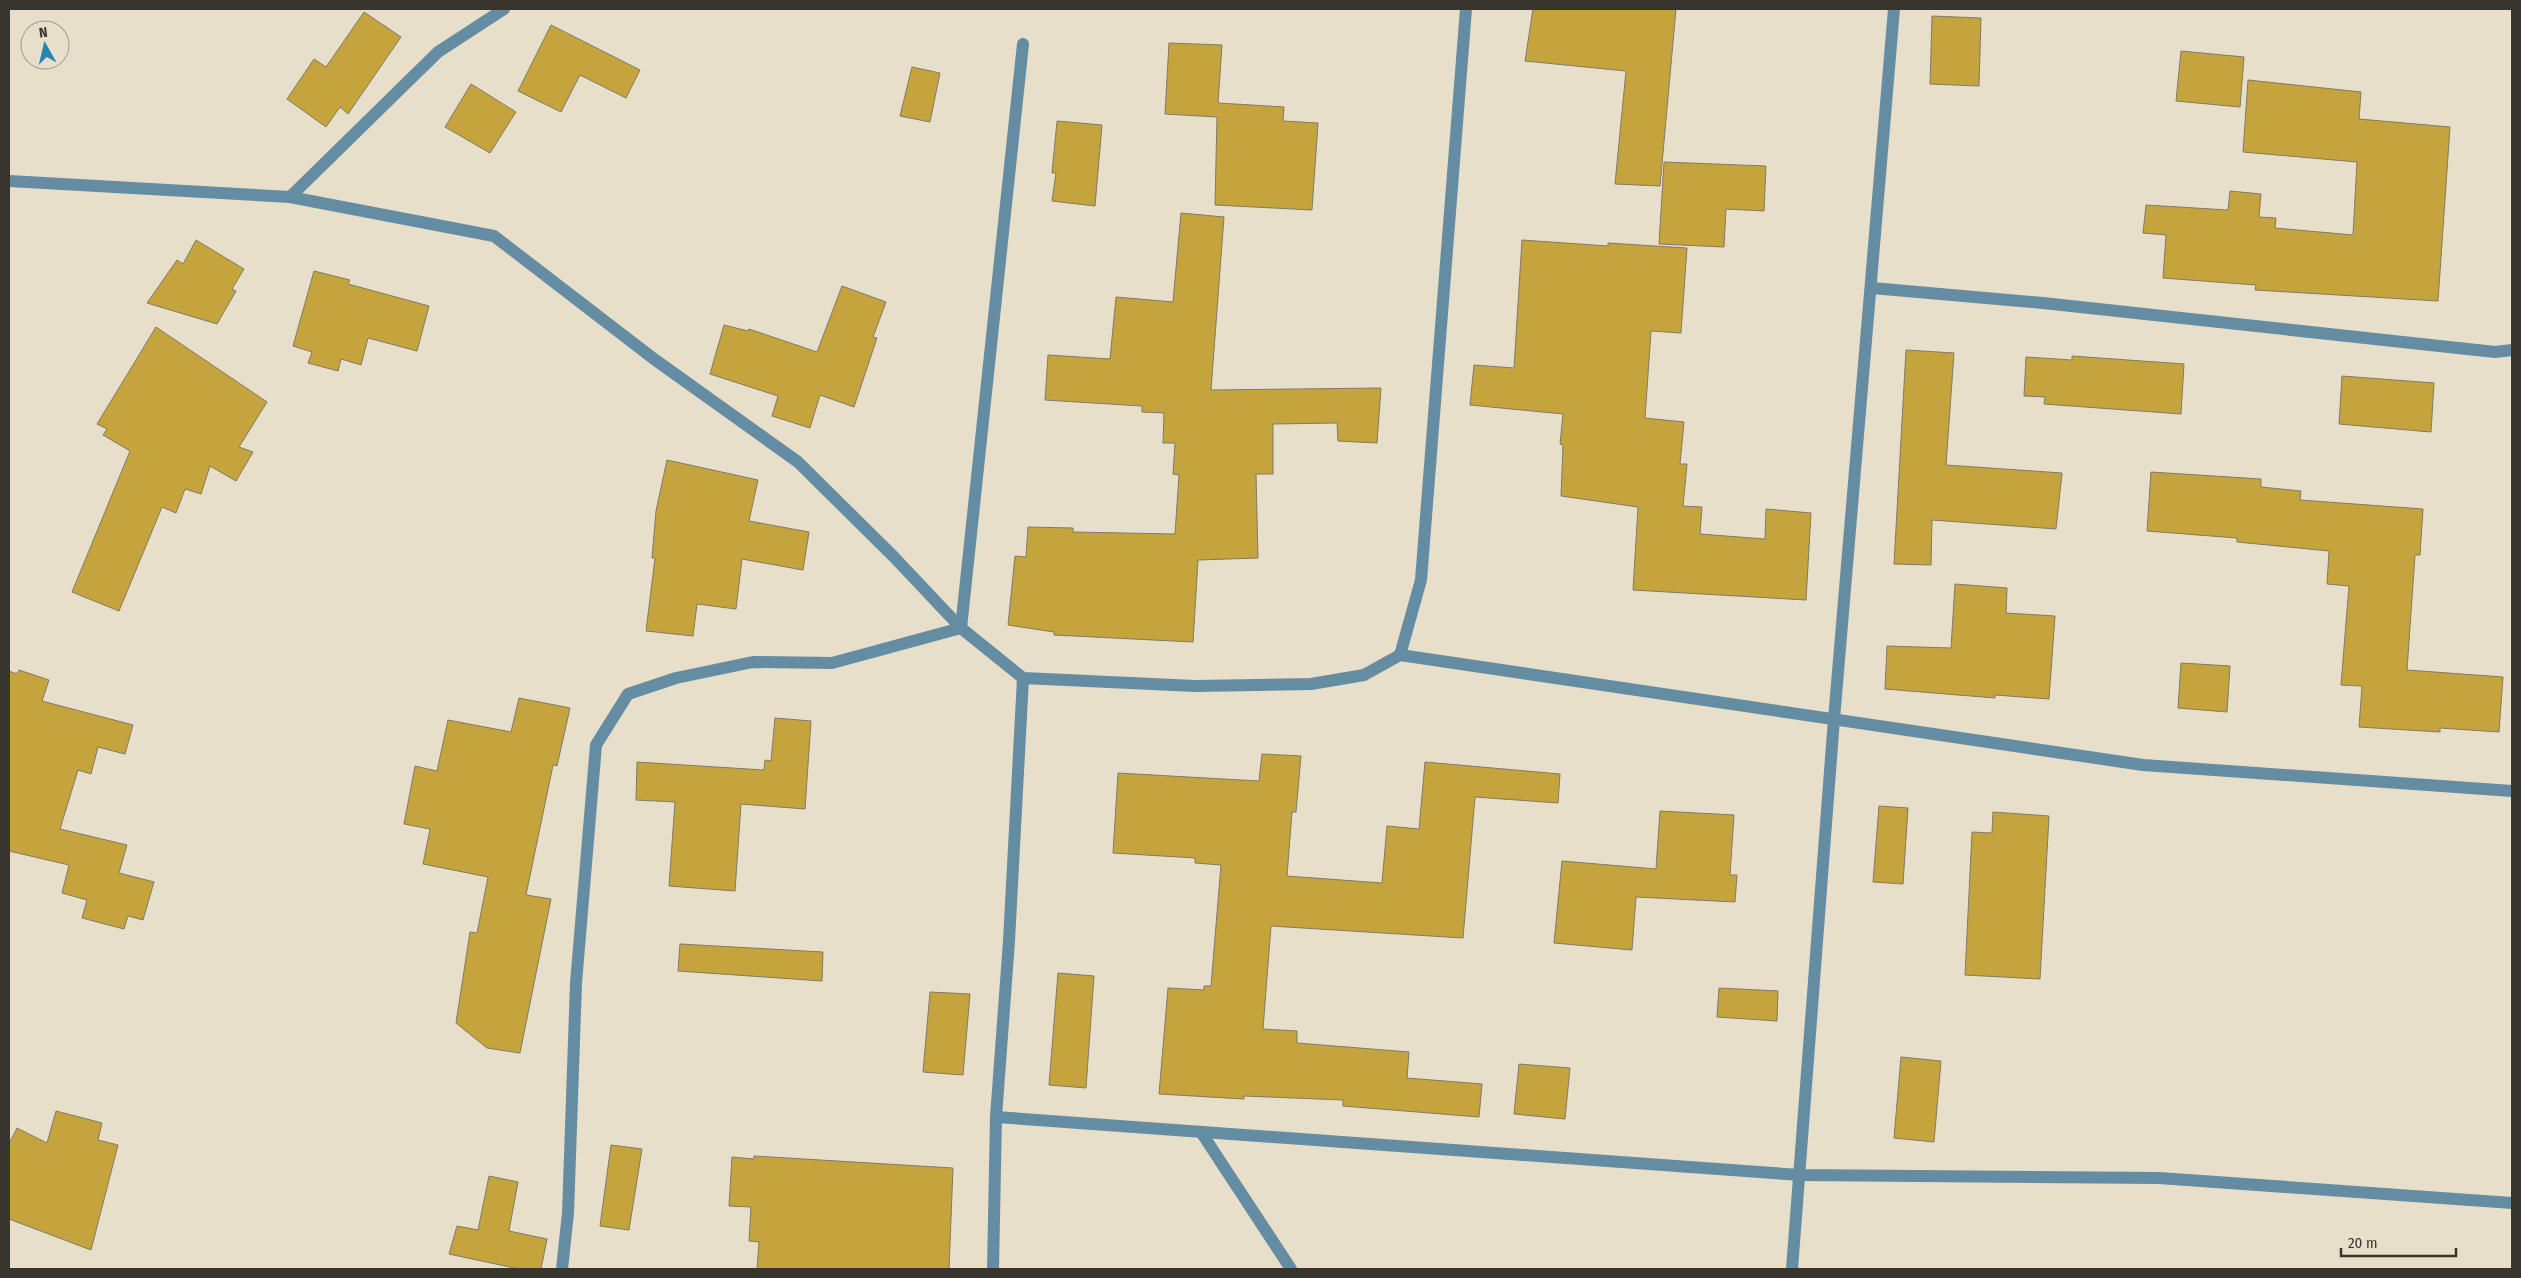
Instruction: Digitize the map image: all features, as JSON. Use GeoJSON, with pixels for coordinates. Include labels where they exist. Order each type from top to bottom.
{"type":"FeatureCollection","features":[{"type":"Feature","properties":{"kind":"street"},"geometry":{"type":"LineString","coordinates":[[290,197],[438,52],[504,9]]}},
{"type":"Feature","properties":{"kind":"street"},"geometry":{"type":"LineString","coordinates":[[1400,655],[1421,580],[1466,9]]}},
{"type":"Feature","properties":{"kind":"street"},"geometry":{"type":"LineString","coordinates":[[1792,1269],[1834,720],[1872,288],[1894,9]]}},
{"type":"Feature","properties":{"kind":"street"},"geometry":{"type":"LineString","coordinates":[[961,628],[1023,44]]}},
{"type":"Feature","properties":{"kind":"street"},"geometry":{"type":"LineString","coordinates":[[9,181],[290,197],[494,236],[654,359],[798,462],[894,556],[961,628],[1023,678],[1195,686],[1311,684],[1364,675],[1400,655],[2143,765],[2512,791]]}},
{"type":"Feature","properties":{"kind":"street"},"geometry":{"type":"LineString","coordinates":[[1872,288],[2043,303],[2495,352],[2512,350]]}},
{"type":"Feature","properties":{"kind":"street"},"geometry":{"type":"LineString","coordinates":[[562,1269],[568,1213],[576,983],[596,745],[628,694],[676,678],[753,662],[832,663],[961,628]]}},
{"type":"Feature","properties":{"kind":"street"},"geometry":{"type":"LineString","coordinates":[[992,1269],[996,1117],[1009,941],[1023,678]]}},
{"type":"Feature","properties":{"kind":"street"},"geometry":{"type":"LineString","coordinates":[[996,1117],[1800,1176],[2159,1178],[2512,1203]]}},
{"type":"Feature","properties":{"kind":"street"},"geometry":{"type":"LineString","coordinates":[[1200,1132],[1292,1269]]}},
{"type":"Feature","properties":{"kind":"building"},"geometry":{"type":"Polygon","coordinates":[[[1533,9],[1676,9],[1660,186],[1615,184],[1626,71],[1525,61],[1533,9]]]}},
{"type":"Feature","properties":{"kind":"building"},"geometry":{"type":"Polygon","coordinates":[[[364,12],[401,37],[348,114],[340,107],[326,127],[287,99],[314,59],[326,67],[364,12]]]}},
{"type":"Feature","properties":{"kind":"building"},"geometry":{"type":"Polygon","coordinates":[[[1932,16],[1981,18],[1979,86],[1930,84],[1932,16]]]}},
{"type":"Feature","properties":{"kind":"building"},"geometry":{"type":"Polygon","coordinates":[[[551,25],[640,70],[626,98],[580,75],[561,112],[518,91],[551,25]]]}},
{"type":"Feature","properties":{"kind":"building"},"geometry":{"type":"Polygon","coordinates":[[[1169,43],[1222,45],[1218,103],[1284,107],[1283,121],[1318,123],[1312,210],[1215,205],[1217,117],[1165,114],[1169,43]]]}},
{"type":"Feature","properties":{"kind":"building"},"geometry":{"type":"Polygon","coordinates":[[[2181,51],[2244,57],[2240,107],[2176,101],[2181,51]]]}},
{"type":"Feature","properties":{"kind":"building"},"geometry":{"type":"Polygon","coordinates":[[[912,67],[940,73],[930,122],[900,116],[912,67]]]}},
{"type":"Feature","properties":{"kind":"building"},"geometry":{"type":"Polygon","coordinates":[[[2248,80],[2361,92],[2359,119],[2450,127],[2438,301],[2255,290],[2256,285],[2163,278],[2166,235],[2143,233],[2146,205],[2228,210],[2230,191],[2261,194],[2259,217],[2276,218],[2275,228],[2353,235],[2357,162],[2243,152],[2248,80]]]}},
{"type":"Feature","properties":{"kind":"building"},"geometry":{"type":"Polygon","coordinates":[[[471,84],[516,112],[490,153],[445,127],[471,84]]]}},
{"type":"Feature","properties":{"kind":"building"},"geometry":{"type":"Polygon","coordinates":[[[1057,121],[1102,125],[1095,206],[1052,201],[1056,173],[1052,173],[1057,121]]]}},
{"type":"Feature","properties":{"kind":"building"},"geometry":{"type":"Polygon","coordinates":[[[1664,162],[1766,166],[1764,211],[1726,209],[1724,247],[1659,244],[1664,162]]]}},
{"type":"Feature","properties":{"kind":"building"},"geometry":{"type":"Polygon","coordinates":[[[1181,213],[1224,217],[1211,390],[1381,388],[1377,443],[1338,441],[1337,423],[1273,424],[1273,474],[1256,474],[1258,558],[1198,560],[1193,642],[1054,635],[1054,632],[1008,625],[1015,556],[1026,557],[1028,527],[1073,528],[1073,532],[1175,534],[1179,475],[1173,474],[1175,443],[1163,443],[1164,413],[1142,412],[1142,406],[1045,400],[1048,355],[1110,359],[1116,297],[1173,302],[1181,213]]]}},
{"type":"Feature","properties":{"kind":"building"},"geometry":{"type":"Polygon","coordinates":[[[196,240],[244,269],[232,289],[236,291],[217,324],[147,303],[177,260],[183,264],[196,240]]]}},
{"type":"Feature","properties":{"kind":"building"},"geometry":{"type":"Polygon","coordinates":[[[1522,240],[1608,246],[1608,243],[1687,248],[1681,333],[1651,331],[1645,418],[1684,422],[1680,464],[1687,464],[1683,506],[1702,507],[1700,534],[1765,539],[1766,509],[1811,513],[1806,600],[1633,590],[1638,507],[1561,496],[1563,445],[1560,444],[1563,414],[1470,405],[1474,365],[1514,368],[1522,240]]]}},
{"type":"Feature","properties":{"kind":"building"},"geometry":{"type":"Polygon","coordinates":[[[314,271],[350,280],[348,284],[429,306],[417,351],[368,338],[361,365],[341,359],[338,371],[308,363],[312,352],[293,346],[314,271]]]}},
{"type":"Feature","properties":{"kind":"building"},"geometry":{"type":"Polygon","coordinates":[[[842,286],[886,302],[873,337],[877,338],[854,407],[820,395],[810,428],[772,416],[778,396],[710,374],[724,325],[748,331],[749,329],[817,352],[842,286]]]}},
{"type":"Feature","properties":{"kind":"building"},"geometry":{"type":"Polygon","coordinates":[[[156,327],[267,402],[239,447],[253,452],[236,481],[210,466],[201,494],[185,489],[176,513],[162,507],[119,611],[72,592],[130,451],[103,435],[107,429],[97,424],[156,327]]]}},
{"type":"Feature","properties":{"kind":"building"},"geometry":{"type":"Polygon","coordinates":[[[1906,350],[1954,353],[1946,465],[2062,473],[2056,529],[1932,520],[1931,565],[1894,564],[1906,350]]]}},
{"type":"Feature","properties":{"kind":"building"},"geometry":{"type":"Polygon","coordinates":[[[2072,356],[2184,364],[2181,414],[2044,404],[2045,397],[2024,396],[2026,357],[2072,360],[2072,356]]]}},
{"type":"Feature","properties":{"kind":"building"},"geometry":{"type":"Polygon","coordinates":[[[2342,376],[2434,383],[2431,432],[2339,424],[2342,376]]]}},
{"type":"Feature","properties":{"kind":"building"},"geometry":{"type":"Polygon","coordinates":[[[667,460],[758,480],[749,521],[809,532],[803,570],[742,559],[736,609],[697,604],[693,636],[646,631],[655,558],[652,558],[656,511],[667,460]]]}},
{"type":"Feature","properties":{"kind":"building"},"geometry":{"type":"Polygon","coordinates":[[[2151,472],[2261,479],[2261,487],[2301,491],[2300,500],[2423,509],[2420,555],[2415,555],[2407,670],[2503,677],[2499,732],[2440,728],[2440,732],[2359,727],[2362,686],[2341,685],[2349,586],[2327,584],[2329,551],[2237,542],[2237,538],[2147,531],[2151,472]]]}},
{"type":"Feature","properties":{"kind":"building"},"geometry":{"type":"Polygon","coordinates":[[[1955,584],[2007,588],[2006,613],[2055,616],[2049,699],[1995,695],[1995,698],[1885,689],[1887,646],[1951,648],[1955,584]]]}},
{"type":"Feature","properties":{"kind":"building"},"geometry":{"type":"Polygon","coordinates":[[[2181,663],[2230,666],[2227,712],[2178,708],[2181,663]]]}},
{"type":"Feature","properties":{"kind":"building"},"geometry":{"type":"Polygon","coordinates":[[[19,670],[49,680],[42,701],[133,725],[125,754],[98,747],[91,774],[78,770],[60,829],[127,845],[119,873],[154,882],[143,920],[128,916],[124,929],[82,918],[87,900],[62,893],[69,865],[9,851],[9,671],[17,674],[19,670]]]}},
{"type":"Feature","properties":{"kind":"building"},"geometry":{"type":"Polygon","coordinates":[[[519,698],[570,708],[557,766],[553,765],[526,895],[551,899],[520,1053],[487,1048],[456,1023],[470,932],[477,933],[488,877],[423,864],[430,829],[404,824],[415,766],[437,771],[448,720],[511,732],[519,698]]]}},
{"type":"Feature","properties":{"kind":"building"},"geometry":{"type":"Polygon","coordinates":[[[775,718],[811,721],[805,809],[741,804],[735,891],[669,886],[675,802],[636,800],[637,762],[764,770],[765,760],[771,761],[775,718]]]}},
{"type":"Feature","properties":{"kind":"building"},"geometry":{"type":"Polygon","coordinates":[[[1262,754],[1301,756],[1296,812],[1292,812],[1287,876],[1382,883],[1387,826],[1419,829],[1425,762],[1560,774],[1558,803],[1475,797],[1463,938],[1271,926],[1263,1029],[1297,1031],[1297,1043],[1409,1052],[1407,1078],[1482,1084],[1479,1117],[1343,1106],[1343,1100],[1244,1096],[1244,1099],[1159,1094],[1168,988],[1204,990],[1204,986],[1211,986],[1221,865],[1195,863],[1195,858],[1113,853],[1118,773],[1259,781],[1262,754]]]}},
{"type":"Feature","properties":{"kind":"building"},"geometry":{"type":"Polygon","coordinates":[[[1879,806],[1908,808],[1903,884],[1873,882],[1879,806]]]}},
{"type":"Feature","properties":{"kind":"building"},"geometry":{"type":"Polygon","coordinates":[[[1660,811],[1734,815],[1730,875],[1737,875],[1735,902],[1636,897],[1632,950],[1554,943],[1562,861],[1656,869],[1660,811]]]}},
{"type":"Feature","properties":{"kind":"building"},"geometry":{"type":"Polygon","coordinates":[[[1993,812],[2049,816],[2040,979],[1965,975],[1972,832],[1992,833],[1993,812]]]}},
{"type":"Feature","properties":{"kind":"building"},"geometry":{"type":"Polygon","coordinates":[[[680,944],[823,952],[822,981],[678,971],[680,944]]]}},
{"type":"Feature","properties":{"kind":"building"},"geometry":{"type":"Polygon","coordinates":[[[1058,973],[1094,976],[1086,1088],[1049,1085],[1058,973]]]}},
{"type":"Feature","properties":{"kind":"building"},"geometry":{"type":"Polygon","coordinates":[[[1719,988],[1778,991],[1777,1021],[1717,1017],[1719,988]]]}},
{"type":"Feature","properties":{"kind":"building"},"geometry":{"type":"Polygon","coordinates":[[[930,992],[970,994],[963,1075],[923,1072],[930,992]]]}},
{"type":"Feature","properties":{"kind":"building"},"geometry":{"type":"Polygon","coordinates":[[[1901,1057],[1941,1061],[1934,1142],[1894,1138],[1901,1057]]]}},
{"type":"Feature","properties":{"kind":"building"},"geometry":{"type":"Polygon","coordinates":[[[1519,1064],[1570,1068],[1565,1119],[1514,1114],[1519,1064]]]}},
{"type":"Feature","properties":{"kind":"building"},"geometry":{"type":"Polygon","coordinates":[[[56,1111],[102,1123],[98,1140],[118,1145],[91,1250],[9,1219],[9,1144],[17,1128],[47,1143],[56,1111]]]}},
{"type":"Feature","properties":{"kind":"building"},"geometry":{"type":"Polygon","coordinates":[[[611,1145],[642,1149],[629,1230],[600,1226],[611,1145]]]}},
{"type":"Feature","properties":{"kind":"building"},"geometry":{"type":"Polygon","coordinates":[[[754,1156],[953,1168],[949,1269],[757,1269],[759,1242],[749,1241],[751,1207],[729,1206],[732,1157],[754,1159],[754,1156]]]}},
{"type":"Feature","properties":{"kind":"building"},"geometry":{"type":"Polygon","coordinates":[[[489,1176],[518,1182],[509,1231],[547,1239],[541,1269],[519,1269],[449,1254],[457,1226],[478,1230],[489,1176]]]}}]}
